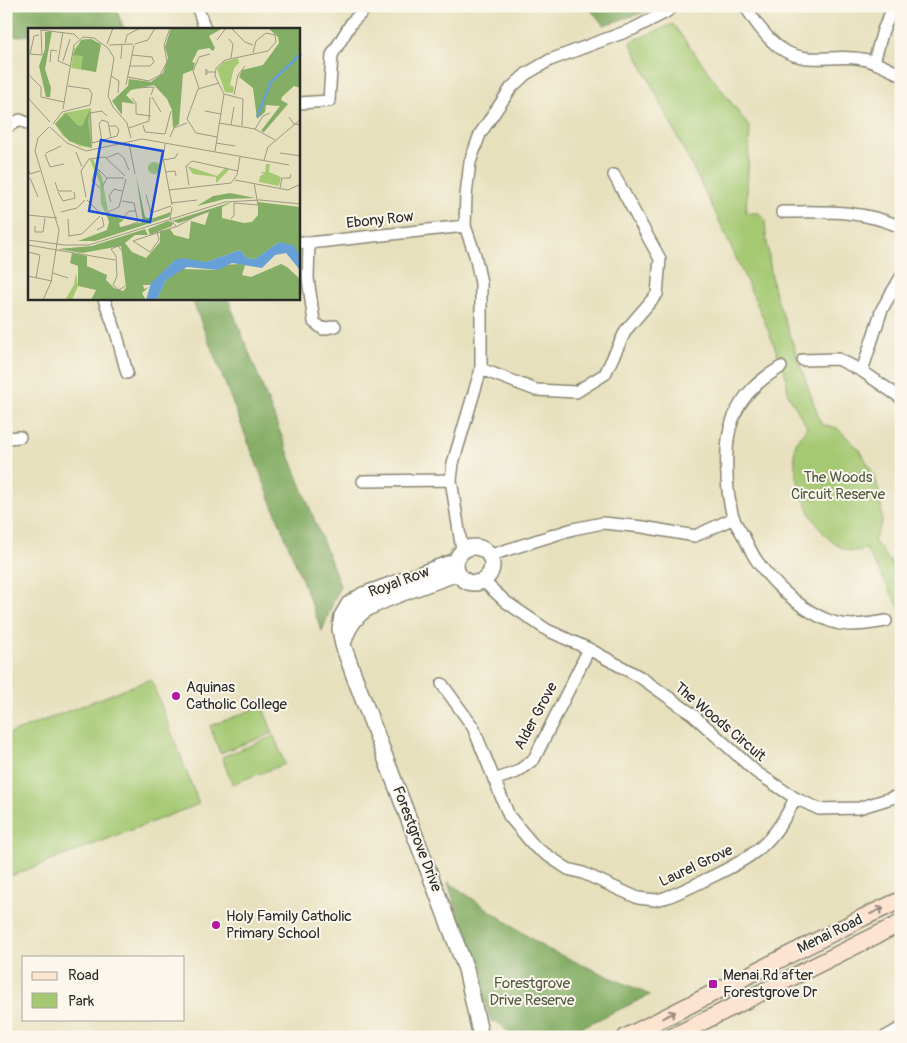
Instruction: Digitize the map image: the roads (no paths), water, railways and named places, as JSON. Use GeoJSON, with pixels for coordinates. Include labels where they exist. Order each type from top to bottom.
{"type":"FeatureCollection","features":[{"type":"Feature","properties":{"kind":"main road","name":"Menai Road"},"geometry":{"type":"LineString","coordinates":[[626,1037],[901,900]]}},
{"type":"Feature","properties":{"kind":"main road","name":"Menai Road"},"geometry":{"type":"LineString","coordinates":[[672,1037],[901,923]]}},
{"type":"Feature","properties":{"kind":"street"},"geometry":{"type":"LineString","coordinates":[[197,6],[205,28]]}},
{"type":"Feature","properties":{"kind":"street"},"geometry":{"type":"LineString","coordinates":[[300,103],[330,101],[332,55],[352,22],[368,6]]}},
{"type":"Feature","properties":{"kind":"street"},"geometry":{"type":"LineString","coordinates":[[459,562],[475,546],[484,549],[490,556],[492,570],[483,581],[472,583],[466,581],[459,562],[451,480],[453,463],[481,369],[481,283],[475,255],[465,226],[470,162],[480,134],[511,88],[526,74],[550,60],[633,28],[666,12],[674,6]]}},
{"type":"Feature","properties":{"kind":"street"},"geometry":{"type":"LineString","coordinates":[[745,6],[764,34],[777,46],[791,54],[809,59],[861,58],[901,75]]}},
{"type":"Feature","properties":{"kind":"street"},"geometry":{"type":"LineString","coordinates":[[874,62],[883,30],[894,6]]}},
{"type":"Feature","properties":{"kind":"street"},"geometry":{"type":"LineString","coordinates":[[6,127],[20,120],[28,124]]}},
{"type":"Feature","properties":{"kind":"street"},"geometry":{"type":"LineString","coordinates":[[481,369],[536,390],[576,392],[605,374],[626,330],[657,294],[660,259],[614,175]]}},
{"type":"Feature","properties":{"kind":"street"},"geometry":{"type":"LineString","coordinates":[[782,212],[842,211],[872,216],[901,227]]}},
{"type":"Feature","properties":{"kind":"street","name":"Ebony Row"},"geometry":{"type":"LineString","coordinates":[[304,243],[465,226]]}},
{"type":"Feature","properties":{"kind":"street"},"geometry":{"type":"LineString","coordinates":[[304,243],[314,322],[323,329],[335,326]]}},
{"type":"Feature","properties":{"kind":"street"},"geometry":{"type":"LineString","coordinates":[[862,371],[882,309],[901,277]]}},
{"type":"Feature","properties":{"kind":"street"},"geometry":{"type":"LineString","coordinates":[[104,300],[116,332],[127,373]]}},
{"type":"Feature","properties":{"kind":"street"},"geometry":{"type":"LineString","coordinates":[[804,360],[838,359],[862,371],[901,398]]}},
{"type":"Feature","properties":{"kind":"street"},"geometry":{"type":"LineString","coordinates":[[780,367],[752,388],[740,405],[728,435],[727,473],[734,518],[757,561],[780,587],[812,613],[830,621],[852,626],[886,621]]}},
{"type":"Feature","properties":{"kind":"street"},"geometry":{"type":"LineString","coordinates":[[6,438],[20,437]]}},
{"type":"Feature","properties":{"kind":"street"},"geometry":{"type":"LineString","coordinates":[[363,481],[451,480]]}},
{"type":"Feature","properties":{"kind":"street"},"geometry":{"type":"LineString","coordinates":[[490,556],[573,529],[604,523],[643,527],[695,536],[734,518]]}},
{"type":"Feature","properties":{"kind":"street","name":"Royal Row"},"geometry":{"type":"LineString","coordinates":[[343,645],[348,629],[361,612],[459,562]]}},
{"type":"Feature","properties":{"kind":"street","name":"The Woods Circuit"},"geometry":{"type":"LineString","coordinates":[[483,581],[506,602],[546,630],[589,649],[640,677],[692,714],[756,772],[795,798],[819,809],[859,808],[901,795]]}},
{"type":"Feature","properties":{"kind":"street","name":"Forestgrove Drive"},"geometry":{"type":"LineString","coordinates":[[343,645],[466,969],[481,1037]]}},
{"type":"Feature","properties":{"kind":"street","name":"Alder Grove"},"geometry":{"type":"LineString","coordinates":[[494,780],[517,772],[534,758],[589,649]]}},
{"type":"Feature","properties":{"kind":"street","name":"Laurel Grove"},"geometry":{"type":"LineString","coordinates":[[442,684],[474,727],[509,816],[535,848],[568,868],[638,898],[656,900],[672,896],[735,866],[772,838],[795,798]]}},
{"type":"Feature","properties":{"kind":"street"},"geometry":{"type":"LineString","coordinates":[[889,1036],[901,1028]]}},
{"type":"Feature","properties":{"kind":"place","name":"Aquinas Catholic College"},"geometry":{"type":"Point","coordinates":[176,696]}},
{"type":"Feature","properties":{"kind":"place","name":"Holy Family Catholic Primary School"},"geometry":{"type":"Point","coordinates":[216,925]}},
{"type":"Feature","properties":{"kind":"place","name":"Menai Rd after Forestgrove Dr"},"geometry":{"type":"Point","coordinates":[713,984]}},
{"type":"Feature","properties":{"kind":"park label","name":"The Woods Circuit Reserve"},"geometry":{"type":"Point","coordinates":[838,486]}},
{"type":"Feature","properties":{"kind":"park label","name":"Forestgrove Drive Reserve"},"geometry":{"type":"Point","coordinates":[532,992]}}]}
